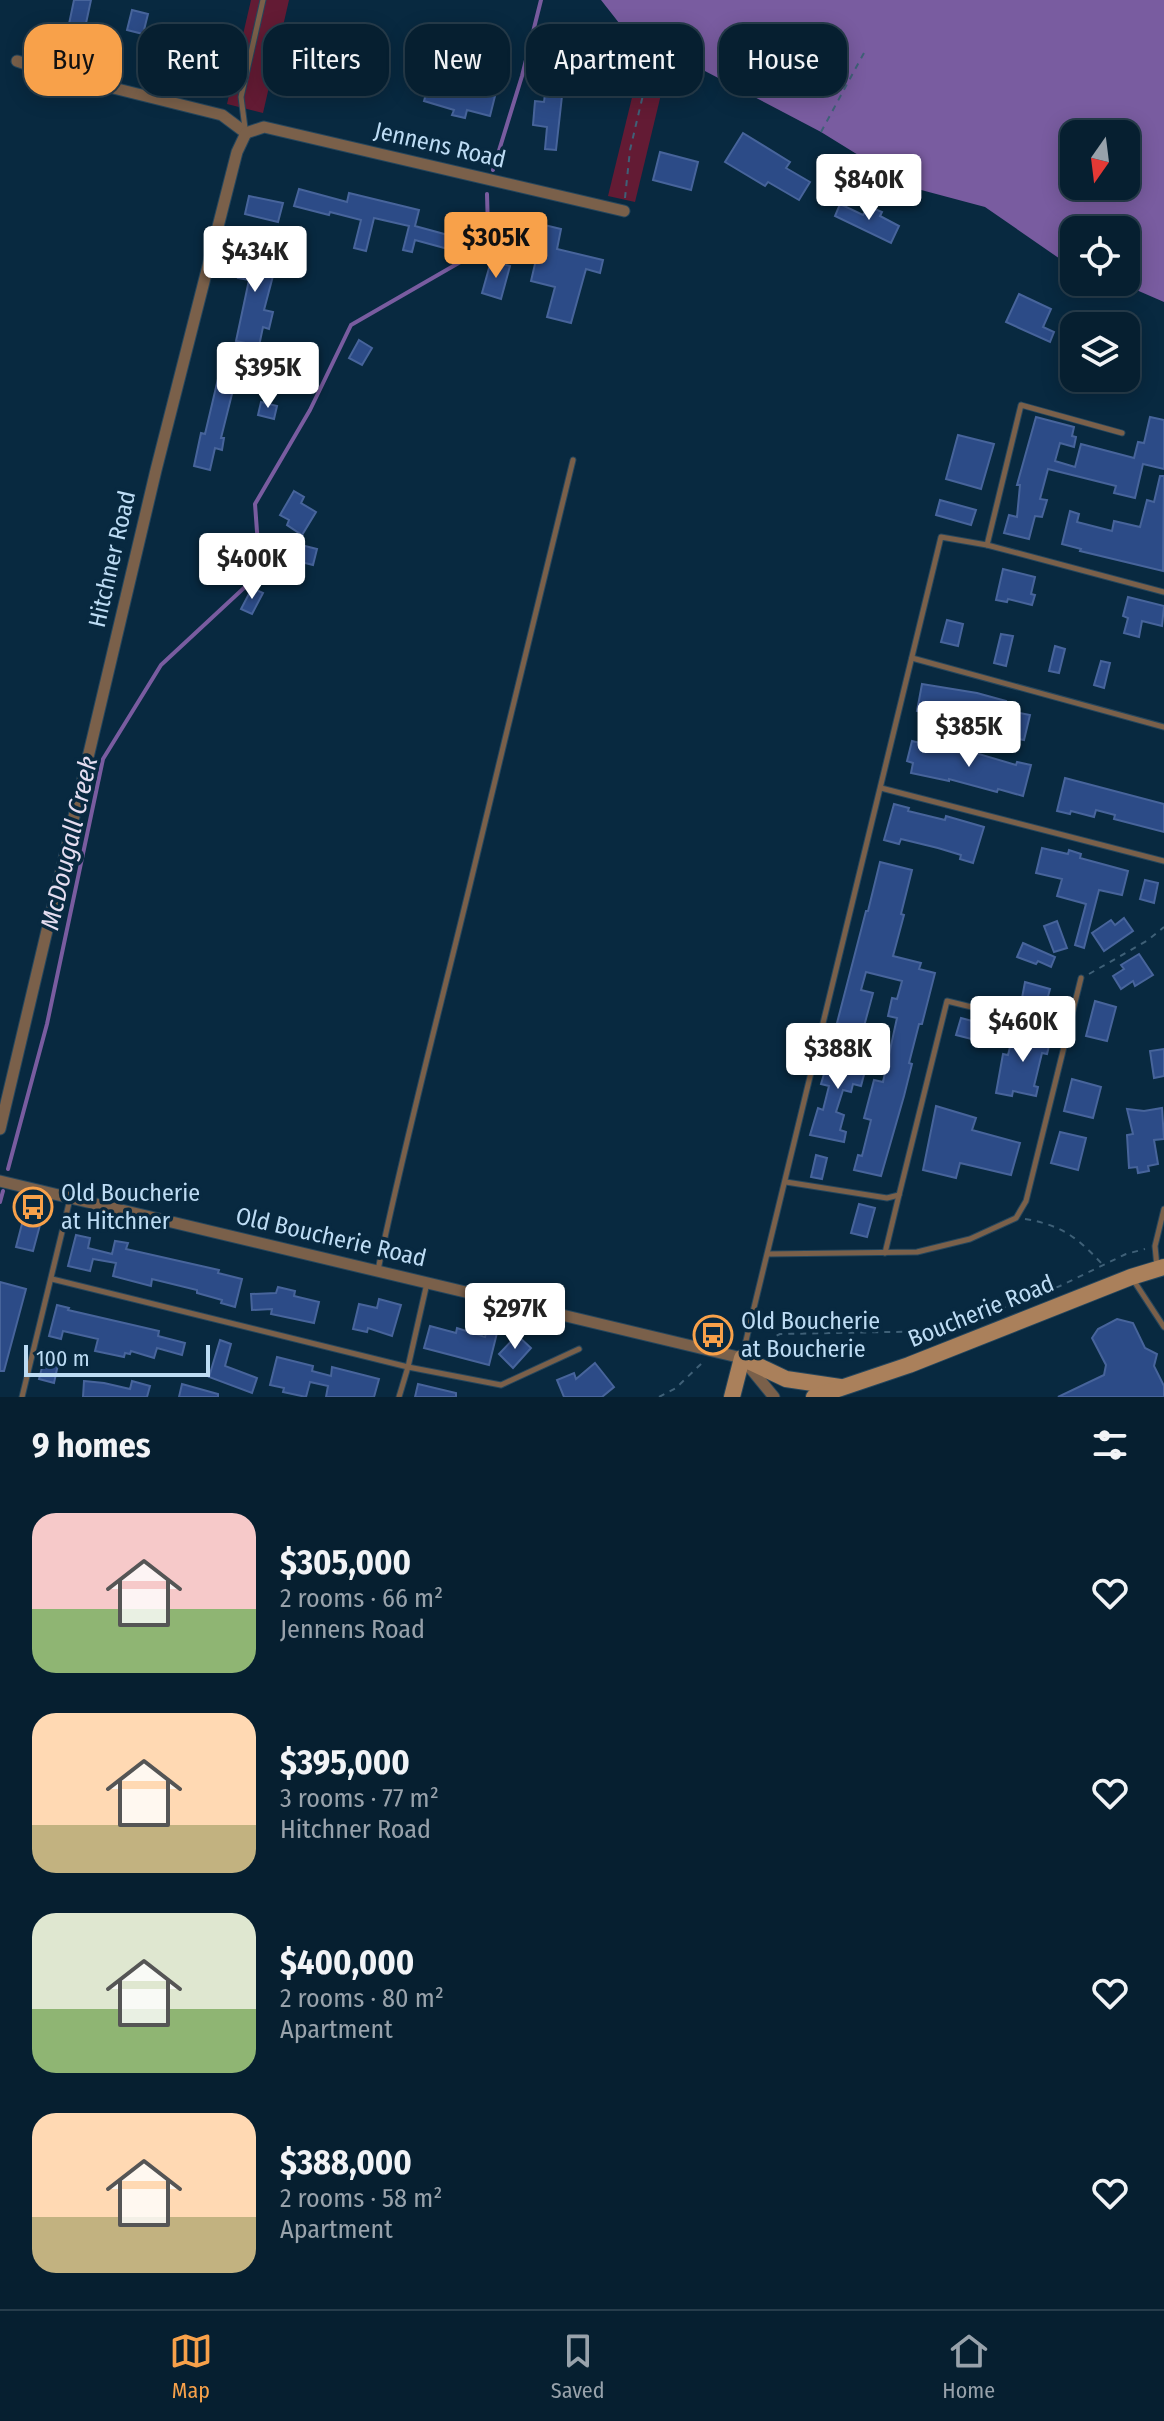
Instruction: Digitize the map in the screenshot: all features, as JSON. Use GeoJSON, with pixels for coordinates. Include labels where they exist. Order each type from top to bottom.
{"type":"FeatureCollection","features":[{"type":"Feature","properties":{"kind":"main road","name":"Boucherie Road"},"geometry":{"type":"LineString","coordinates":[[814,1397],[841,1392],[1131,1277],[1161,1268]]}},
{"type":"Feature","properties":{"kind":"main road"},"geometry":{"type":"LineString","coordinates":[[732,1397],[742,1358],[786,1379],[841,1392]]}},
{"type":"Feature","properties":{"kind":"street"},"geometry":{"type":"LineString","coordinates":[[17,61],[49,72],[222,115],[246,133]]}},
{"type":"Feature","properties":{"kind":"street","name":"Jennens Road"},"geometry":{"type":"LineString","coordinates":[[246,133],[264,127],[624,211]]}},
{"type":"Feature","properties":{"kind":"street","name":"Hitchner Road"},"geometry":{"type":"LineString","coordinates":[[0,1129],[156,470],[237,152],[246,133]]}},
{"type":"Feature","properties":{"kind":"street","name":"Old Boucherie Road"},"geometry":{"type":"LineString","coordinates":[[0,1181],[742,1358]]}},
{"type":"Feature","properties":{"kind":"street"},"geometry":{"type":"LineString","coordinates":[[742,1358],[774,1397]]}},
{"type":"Feature","properties":{"kind":"lane","name":"Hitchner Road"},"geometry":{"type":"LineString","coordinates":[[246,133],[241,97],[263,0]]}},
{"type":"Feature","properties":{"kind":"lane"},"geometry":{"type":"LineString","coordinates":[[987,545],[1021,405],[1122,433]]}},
{"type":"Feature","properties":{"kind":"lane"},"geometry":{"type":"LineString","coordinates":[[378,1270],[400,1168],[573,460]]}},
{"type":"Feature","properties":{"kind":"lane"},"geometry":{"type":"LineString","coordinates":[[742,1358],[941,537],[987,545],[1164,592]]}},
{"type":"Feature","properties":{"kind":"lane"},"geometry":{"type":"LineString","coordinates":[[912,658],[1164,727]]}},
{"type":"Feature","properties":{"kind":"lane"},"geometry":{"type":"LineString","coordinates":[[881,788],[1164,861]]}},
{"type":"Feature","properties":{"kind":"lane"},"geometry":{"type":"LineString","coordinates":[[768,1254],[917,1252],[970,1239],[1016,1218],[1026,1201],[1081,978]]}},
{"type":"Feature","properties":{"kind":"lane"},"geometry":{"type":"LineString","coordinates":[[885,1253],[947,1001],[1070,1031]]}},
{"type":"Feature","properties":{"kind":"lane"},"geometry":{"type":"LineString","coordinates":[[786,1182],[887,1198],[899,1195]]}},
{"type":"Feature","properties":{"kind":"lane"},"geometry":{"type":"LineString","coordinates":[[22,1397],[71,1198]]}},
{"type":"Feature","properties":{"kind":"lane"},"geometry":{"type":"LineString","coordinates":[[1161,1268],[1155,1246],[1164,1209]]}},
{"type":"Feature","properties":{"kind":"lane"},"geometry":{"type":"LineString","coordinates":[[1131,1277],[1164,1327]]}},
{"type":"Feature","properties":{"kind":"lane"},"geometry":{"type":"LineString","coordinates":[[52,1279],[408,1367],[501,1385],[579,1349]]}},
{"type":"Feature","properties":{"kind":"lane"},"geometry":{"type":"LineString","coordinates":[[399,1397],[427,1282]]}},
{"type":"Feature","properties":{"kind":"path"},"geometry":{"type":"LineString","coordinates":[[821,132],[865,51]]}},
{"type":"Feature","properties":{"kind":"path"},"geometry":{"type":"LineString","coordinates":[[624,211],[630,150],[643,96]]}},
{"type":"Feature","properties":{"kind":"path"},"geometry":{"type":"LineString","coordinates":[[1081,978],[1148,940],[1164,927]]}},
{"type":"Feature","properties":{"kind":"path"},"geometry":{"type":"LineString","coordinates":[[1016,1218],[1048,1223],[1077,1238],[1103,1265]]}},
{"type":"Feature","properties":{"kind":"path"},"geometry":{"type":"LineString","coordinates":[[755,1346],[780,1334],[946,1331],[1060,1286],[1126,1254],[1155,1246]]}},
{"type":"Feature","properties":{"kind":"path"},"geometry":{"type":"LineString","coordinates":[[659,1397],[676,1388],[703,1362]]}},
{"type":"Feature","properties":{"kind":"shaded area"},"geometry":{"type":"Polygon","coordinates":[[[251,0],[289,0],[283,24],[263,24],[263,96],[267,96],[263,113],[227,104],[229,96],[247,96],[245,24],[251,0]]]}},
{"type":"Feature","properties":{"kind":"shaded area"},"geometry":{"type":"Polygon","coordinates":[[[601,0],[1164,0],[1164,302],[1140,292],[1140,216],[1060,216],[1060,259],[985,207],[910,187],[821,132],[752,96],[847,96],[847,24],[719,24],[719,78],[703,70],[703,24],[620,24],[601,0]]]}},
{"type":"Feature","properties":{"kind":"shaded area"},"geometry":{"type":"Polygon","coordinates":[[[632,96],[661,96],[635,202],[608,196],[632,96]]]}},
{"type":"Feature","properties":{"kind":"building"},"geometry":{"type":"Polygon","coordinates":[[[74,0],[91,0],[86,24],[69,24],[74,0]]]}},
{"type":"Feature","properties":{"kind":"building"},"geometry":{"type":"Polygon","coordinates":[[[132,10],[148,14],[146,24],[138,24],[138,33],[127,30],[132,10]]]}},
{"type":"Feature","properties":{"kind":"building"},"geometry":{"type":"Polygon","coordinates":[[[425,96],[495,96],[490,116],[467,110],[465,118],[452,115],[454,110],[424,101],[425,96]]]}},
{"type":"Feature","properties":{"kind":"building"},"geometry":{"type":"Polygon","coordinates":[[[545,96],[562,96],[556,150],[545,149],[547,127],[533,125],[535,101],[544,102],[545,96]]]}},
{"type":"Feature","properties":{"kind":"building"},"geometry":{"type":"Polygon","coordinates":[[[743,133],[790,162],[786,168],[810,182],[799,200],[768,182],[765,186],[725,162],[743,133]]]}},
{"type":"Feature","properties":{"kind":"building"},"geometry":{"type":"Polygon","coordinates":[[[660,152],[698,162],[691,190],[653,180],[660,152]]]}},
{"type":"Feature","properties":{"kind":"building"},"geometry":{"type":"Polygon","coordinates":[[[299,189],[347,202],[349,193],[419,210],[415,226],[448,235],[452,220],[467,224],[459,252],[415,240],[412,252],[403,250],[409,226],[374,218],[366,251],[354,248],[361,220],[294,206],[299,189]]]}},
{"type":"Feature","properties":{"kind":"building"},"geometry":{"type":"Polygon","coordinates":[[[249,196],[283,203],[278,222],[245,214],[249,196]]]}},
{"type":"Feature","properties":{"kind":"building"},"geometry":{"type":"Polygon","coordinates":[[[840,204],[863,215],[868,206],[882,212],[880,216],[899,226],[891,243],[835,216],[840,204]]]}},
{"type":"Feature","properties":{"kind":"building"},"geometry":{"type":"Polygon","coordinates":[[[536,223],[561,229],[557,249],[603,260],[600,273],[586,269],[571,323],[547,317],[555,287],[531,281],[538,251],[530,249],[536,223]]]}},
{"type":"Feature","properties":{"kind":"building"},"geometry":{"type":"Polygon","coordinates":[[[250,238],[268,243],[262,270],[274,272],[264,310],[273,312],[269,329],[263,327],[259,346],[236,341],[249,280],[238,278],[250,238]]]}},
{"type":"Feature","properties":{"kind":"building"},"geometry":{"type":"Polygon","coordinates":[[[491,261],[510,266],[501,299],[482,293],[491,261]]]}},
{"type":"Feature","properties":{"kind":"building"},"geometry":{"type":"Polygon","coordinates":[[[1019,294],[1051,309],[1043,327],[1054,332],[1050,342],[1006,322],[1019,294]]]}},
{"type":"Feature","properties":{"kind":"building"},"geometry":{"type":"Polygon","coordinates":[[[359,340],[372,348],[362,365],[349,358],[359,340]]]}},
{"type":"Feature","properties":{"kind":"building"},"geometry":{"type":"Polygon","coordinates":[[[225,349],[242,354],[221,438],[224,438],[222,450],[215,448],[210,470],[194,466],[201,433],[205,434],[225,349]]]}},
{"type":"Feature","properties":{"kind":"building"},"geometry":{"type":"Polygon","coordinates":[[[261,402],[277,406],[274,419],[258,415],[261,402]]]}},
{"type":"Feature","properties":{"kind":"building"},"geometry":{"type":"Polygon","coordinates":[[[1036,417],[1074,427],[1074,447],[1060,443],[1055,461],[1075,467],[1081,444],[1134,458],[1138,442],[1144,443],[1150,417],[1164,420],[1164,469],[1143,464],[1135,498],[1114,493],[1116,486],[1048,469],[1040,499],[1047,500],[1042,517],[1035,516],[1029,539],[1004,533],[1009,515],[1017,517],[1020,485],[1017,485],[1036,417]]]}},
{"type":"Feature","properties":{"kind":"building"},"geometry":{"type":"Polygon","coordinates":[[[958,435],[994,444],[981,489],[946,479],[958,435]]]}},
{"type":"Feature","properties":{"kind":"building"},"geometry":{"type":"Polygon","coordinates":[[[1160,476],[1164,476],[1163,571],[1062,544],[1070,511],[1079,514],[1077,522],[1112,531],[1114,521],[1140,527],[1147,500],[1154,502],[1160,476]]]}},
{"type":"Feature","properties":{"kind":"building"},"geometry":{"type":"Polygon","coordinates":[[[294,491],[304,497],[301,503],[316,512],[302,535],[287,525],[289,520],[280,515],[294,491]]]}},
{"type":"Feature","properties":{"kind":"building"},"geometry":{"type":"Polygon","coordinates":[[[940,500],[976,510],[971,525],[936,515],[940,500]]]}},
{"type":"Feature","properties":{"kind":"building"},"geometry":{"type":"Polygon","coordinates":[[[301,545],[317,549],[313,565],[297,561],[301,545]]]}},
{"type":"Feature","properties":{"kind":"building"},"geometry":{"type":"Polygon","coordinates":[[[1003,569],[1035,577],[1032,605],[1008,599],[1007,602],[996,600],[1003,569]]]}},
{"type":"Feature","properties":{"kind":"building"},"geometry":{"type":"Polygon","coordinates":[[[252,588],[263,593],[252,614],[241,609],[252,588]]]}},
{"type":"Feature","properties":{"kind":"building"},"geometry":{"type":"Polygon","coordinates":[[[1128,597],[1164,606],[1162,626],[1142,621],[1139,637],[1124,633],[1128,618],[1123,616],[1128,597]]]}},
{"type":"Feature","properties":{"kind":"building"},"geometry":{"type":"Polygon","coordinates":[[[947,620],[963,624],[958,646],[941,642],[947,620]]]}},
{"type":"Feature","properties":{"kind":"building"},"geometry":{"type":"Polygon","coordinates":[[[1001,634],[1013,636],[1006,666],[994,663],[1001,634]]]}},
{"type":"Feature","properties":{"kind":"building"},"geometry":{"type":"Polygon","coordinates":[[[1055,646],[1065,649],[1059,673],[1049,671],[1055,646]]]}},
{"type":"Feature","properties":{"kind":"building"},"geometry":{"type":"Polygon","coordinates":[[[1101,661],[1110,663],[1104,688],[1094,685],[1101,661]]]}},
{"type":"Feature","properties":{"kind":"building"},"geometry":{"type":"Polygon","coordinates":[[[922,684],[1006,701],[1004,710],[1030,715],[1024,740],[994,734],[995,727],[970,721],[973,710],[952,705],[950,717],[917,711],[922,684]]]}},
{"type":"Feature","properties":{"kind":"building"},"geometry":{"type":"Polygon","coordinates":[[[912,741],[969,755],[969,751],[1016,765],[1017,762],[1031,765],[1023,796],[911,773],[913,763],[907,761],[912,741]]]}},
{"type":"Feature","properties":{"kind":"building"},"geometry":{"type":"Polygon","coordinates":[[[1065,778],[1164,804],[1164,832],[1114,819],[1115,815],[1096,810],[1094,817],[1057,811],[1065,778]]]}},
{"type":"Feature","properties":{"kind":"building"},"geometry":{"type":"Polygon","coordinates":[[[894,804],[909,808],[908,811],[945,820],[946,816],[984,827],[973,863],[960,859],[961,855],[938,848],[901,839],[899,844],[884,840],[894,804]]]}},
{"type":"Feature","properties":{"kind":"building"},"geometry":{"type":"Polygon","coordinates":[[[1042,848],[1068,854],[1069,850],[1081,854],[1080,858],[1128,871],[1122,895],[1099,890],[1084,948],[1075,945],[1086,904],[1057,896],[1062,879],[1036,873],[1042,848]]]}},
{"type":"Feature","properties":{"kind":"building"},"geometry":{"type":"Polygon","coordinates":[[[880,862],[912,870],[893,956],[921,963],[919,969],[935,973],[881,1176],[854,1170],[858,1155],[862,1156],[871,1120],[864,1118],[874,1080],[883,1082],[897,1018],[888,1016],[892,998],[897,999],[902,981],[866,972],[861,990],[873,993],[863,1030],[837,1023],[880,862]]]}},
{"type":"Feature","properties":{"kind":"building"},"geometry":{"type":"Polygon","coordinates":[[[1145,880],[1158,883],[1154,903],[1140,899],[1145,880]]]}},
{"type":"Feature","properties":{"kind":"building"},"geometry":{"type":"Polygon","coordinates":[[[1124,918],[1133,931],[1104,951],[1092,933],[1111,920],[1115,925],[1124,918]]]}},
{"type":"Feature","properties":{"kind":"building"},"geometry":{"type":"Polygon","coordinates":[[[1057,921],[1067,948],[1054,952],[1044,926],[1057,921]]]}},
{"type":"Feature","properties":{"kind":"building"},"geometry":{"type":"Polygon","coordinates":[[[1023,943],[1055,957],[1051,967],[1017,957],[1023,943]]]}},
{"type":"Feature","properties":{"kind":"building"},"geometry":{"type":"Polygon","coordinates":[[[1139,954],[1153,975],[1135,986],[1133,981],[1121,989],[1113,976],[1124,969],[1121,965],[1139,954]]]}},
{"type":"Feature","properties":{"kind":"building"},"geometry":{"type":"Polygon","coordinates":[[[1025,982],[1050,989],[1046,1004],[1022,998],[1025,982]]]}},
{"type":"Feature","properties":{"kind":"building"},"geometry":{"type":"Polygon","coordinates":[[[1095,1001],[1116,1007],[1107,1041],[1086,1036],[1095,1001]]]}},
{"type":"Feature","properties":{"kind":"building"},"geometry":{"type":"Polygon","coordinates":[[[961,1018],[995,1027],[991,1044],[956,1035],[961,1018]]]}},
{"type":"Feature","properties":{"kind":"building"},"geometry":{"type":"Polygon","coordinates":[[[1014,1031],[1039,1037],[1041,1031],[1052,1034],[1047,1054],[1042,1053],[1034,1086],[1038,1087],[1036,1096],[1013,1091],[1012,1096],[996,1093],[1003,1054],[1008,1055],[1014,1031]]]}},
{"type":"Feature","properties":{"kind":"building"},"geometry":{"type":"Polygon","coordinates":[[[832,1047],[869,1056],[861,1086],[853,1084],[851,1092],[843,1090],[836,1112],[844,1115],[840,1130],[846,1132],[844,1142],[810,1135],[818,1108],[823,1110],[829,1086],[821,1084],[832,1047]]]}},
{"type":"Feature","properties":{"kind":"building"},"geometry":{"type":"Polygon","coordinates":[[[1164,1049],[1164,1076],[1154,1078],[1150,1051],[1164,1049]]]}},
{"type":"Feature","properties":{"kind":"building"},"geometry":{"type":"Polygon","coordinates":[[[1072,1079],[1101,1087],[1093,1118],[1064,1111],[1072,1079]]]}},
{"type":"Feature","properties":{"kind":"building"},"geometry":{"type":"Polygon","coordinates":[[[936,1106],[976,1118],[972,1130],[1020,1143],[1011,1175],[960,1163],[956,1178],[923,1170],[936,1106]]]}},
{"type":"Feature","properties":{"kind":"building"},"geometry":{"type":"Polygon","coordinates":[[[1162,1108],[1164,1139],[1154,1140],[1158,1164],[1148,1166],[1149,1171],[1138,1173],[1137,1167],[1129,1168],[1127,1135],[1133,1134],[1127,1109],[1144,1111],[1162,1108]]]}},
{"type":"Feature","properties":{"kind":"building"},"geometry":{"type":"Polygon","coordinates":[[[1060,1132],[1086,1138],[1078,1170],[1051,1163],[1060,1132]]]}},
{"type":"Feature","properties":{"kind":"building"},"geometry":{"type":"Polygon","coordinates":[[[816,1155],[827,1158],[822,1179],[811,1177],[816,1155]]]}},
{"type":"Feature","properties":{"kind":"building"},"geometry":{"type":"Polygon","coordinates":[[[859,1204],[875,1208],[867,1237],[851,1233],[859,1204]]]}},
{"type":"Feature","properties":{"kind":"building"},"geometry":{"type":"Polygon","coordinates":[[[23,1220],[40,1225],[33,1251],[16,1247],[23,1220]]]}},
{"type":"Feature","properties":{"kind":"building"},"geometry":{"type":"Polygon","coordinates":[[[76,1235],[90,1238],[88,1248],[112,1254],[115,1241],[128,1243],[126,1249],[219,1270],[218,1273],[242,1279],[235,1307],[197,1293],[197,1290],[152,1279],[151,1286],[113,1276],[116,1263],[93,1259],[90,1271],[68,1266],[76,1235]]]}},
{"type":"Feature","properties":{"kind":"building"},"geometry":{"type":"Polygon","coordinates":[[[0,1282],[26,1289],[4,1371],[0,1371],[0,1282]]]}},
{"type":"Feature","properties":{"kind":"building"},"geometry":{"type":"Polygon","coordinates":[[[278,1287],[295,1291],[294,1296],[319,1302],[314,1323],[271,1314],[272,1309],[252,1310],[251,1294],[276,1293],[278,1287]]]}},
{"type":"Feature","properties":{"kind":"building"},"geometry":{"type":"Polygon","coordinates":[[[379,1299],[401,1305],[392,1336],[368,1328],[367,1332],[353,1329],[359,1304],[377,1308],[379,1299]]]}},
{"type":"Feature","properties":{"kind":"building"},"geometry":{"type":"Polygon","coordinates":[[[57,1305],[159,1331],[158,1336],[185,1343],[182,1355],[157,1348],[154,1358],[131,1351],[124,1357],[95,1351],[98,1339],[63,1331],[61,1339],[49,1336],[57,1305]]]}},
{"type":"Feature","properties":{"kind":"building"},"geometry":{"type":"Polygon","coordinates":[[[1117,1319],[1133,1323],[1145,1348],[1157,1354],[1154,1366],[1164,1386],[1164,1397],[1058,1397],[1104,1375],[1106,1365],[1092,1338],[1098,1329],[1117,1319]]]}},
{"type":"Feature","properties":{"kind":"building"},"geometry":{"type":"Polygon","coordinates":[[[430,1326],[456,1333],[457,1328],[485,1337],[488,1326],[498,1329],[489,1365],[424,1348],[430,1326]]]}},
{"type":"Feature","properties":{"kind":"building"},"geometry":{"type":"Polygon","coordinates":[[[517,1335],[531,1348],[513,1368],[499,1354],[517,1335]]]}},
{"type":"Feature","properties":{"kind":"building"},"geometry":{"type":"Polygon","coordinates":[[[220,1340],[231,1344],[225,1366],[257,1378],[252,1393],[209,1377],[220,1340]]]}},
{"type":"Feature","properties":{"kind":"building"},"geometry":{"type":"Polygon","coordinates":[[[45,1356],[59,1360],[54,1383],[39,1379],[45,1356]]]}},
{"type":"Feature","properties":{"kind":"building"},"geometry":{"type":"Polygon","coordinates":[[[277,1357],[313,1366],[312,1371],[331,1376],[332,1367],[379,1379],[374,1397],[326,1397],[328,1386],[310,1382],[306,1397],[283,1392],[284,1388],[270,1385],[277,1357]]]}},
{"type":"Feature","properties":{"kind":"building"},"geometry":{"type":"Polygon","coordinates":[[[595,1363],[614,1387],[602,1397],[564,1397],[557,1380],[574,1373],[576,1379],[595,1363]]]}},
{"type":"Feature","properties":{"kind":"building"},"geometry":{"type":"Polygon","coordinates":[[[84,1381],[130,1389],[132,1381],[150,1386],[147,1397],[83,1397],[84,1381]]]}},
{"type":"Feature","properties":{"kind":"building"},"geometry":{"type":"Polygon","coordinates":[[[182,1384],[218,1394],[218,1397],[179,1397],[182,1384]]]}},
{"type":"Feature","properties":{"kind":"building"},"geometry":{"type":"Polygon","coordinates":[[[418,1384],[456,1393],[456,1397],[415,1397],[418,1384]]]}},
{"type":"Feature","properties":{"kind":"waterway","name":"McDougall Creek"},"geometry":{"type":"LineString","coordinates":[[493,170],[541,0]]}},
{"type":"Feature","properties":{"kind":"waterway","name":"McDougall Creek"},"geometry":{"type":"LineString","coordinates":[[8,1169],[47,1024],[103,759],[161,665],[260,573],[255,504],[310,410],[351,325],[469,257],[488,230],[487,194]]}},
{"type":"Feature","properties":{"kind":"waterway","name":"McDougall Creek"},"geometry":{"type":"LineString","coordinates":[[0,1202],[3,1191]]}},
{"type":"Feature","properties":{"kind":"place","name":"Old Boucherie at Hitchner"},"geometry":{"type":"Point","coordinates":[33,1207]}},
{"type":"Feature","properties":{"kind":"place","name":"Old Boucherie at Boucherie"},"geometry":{"type":"Point","coordinates":[713,1335]}}]}
